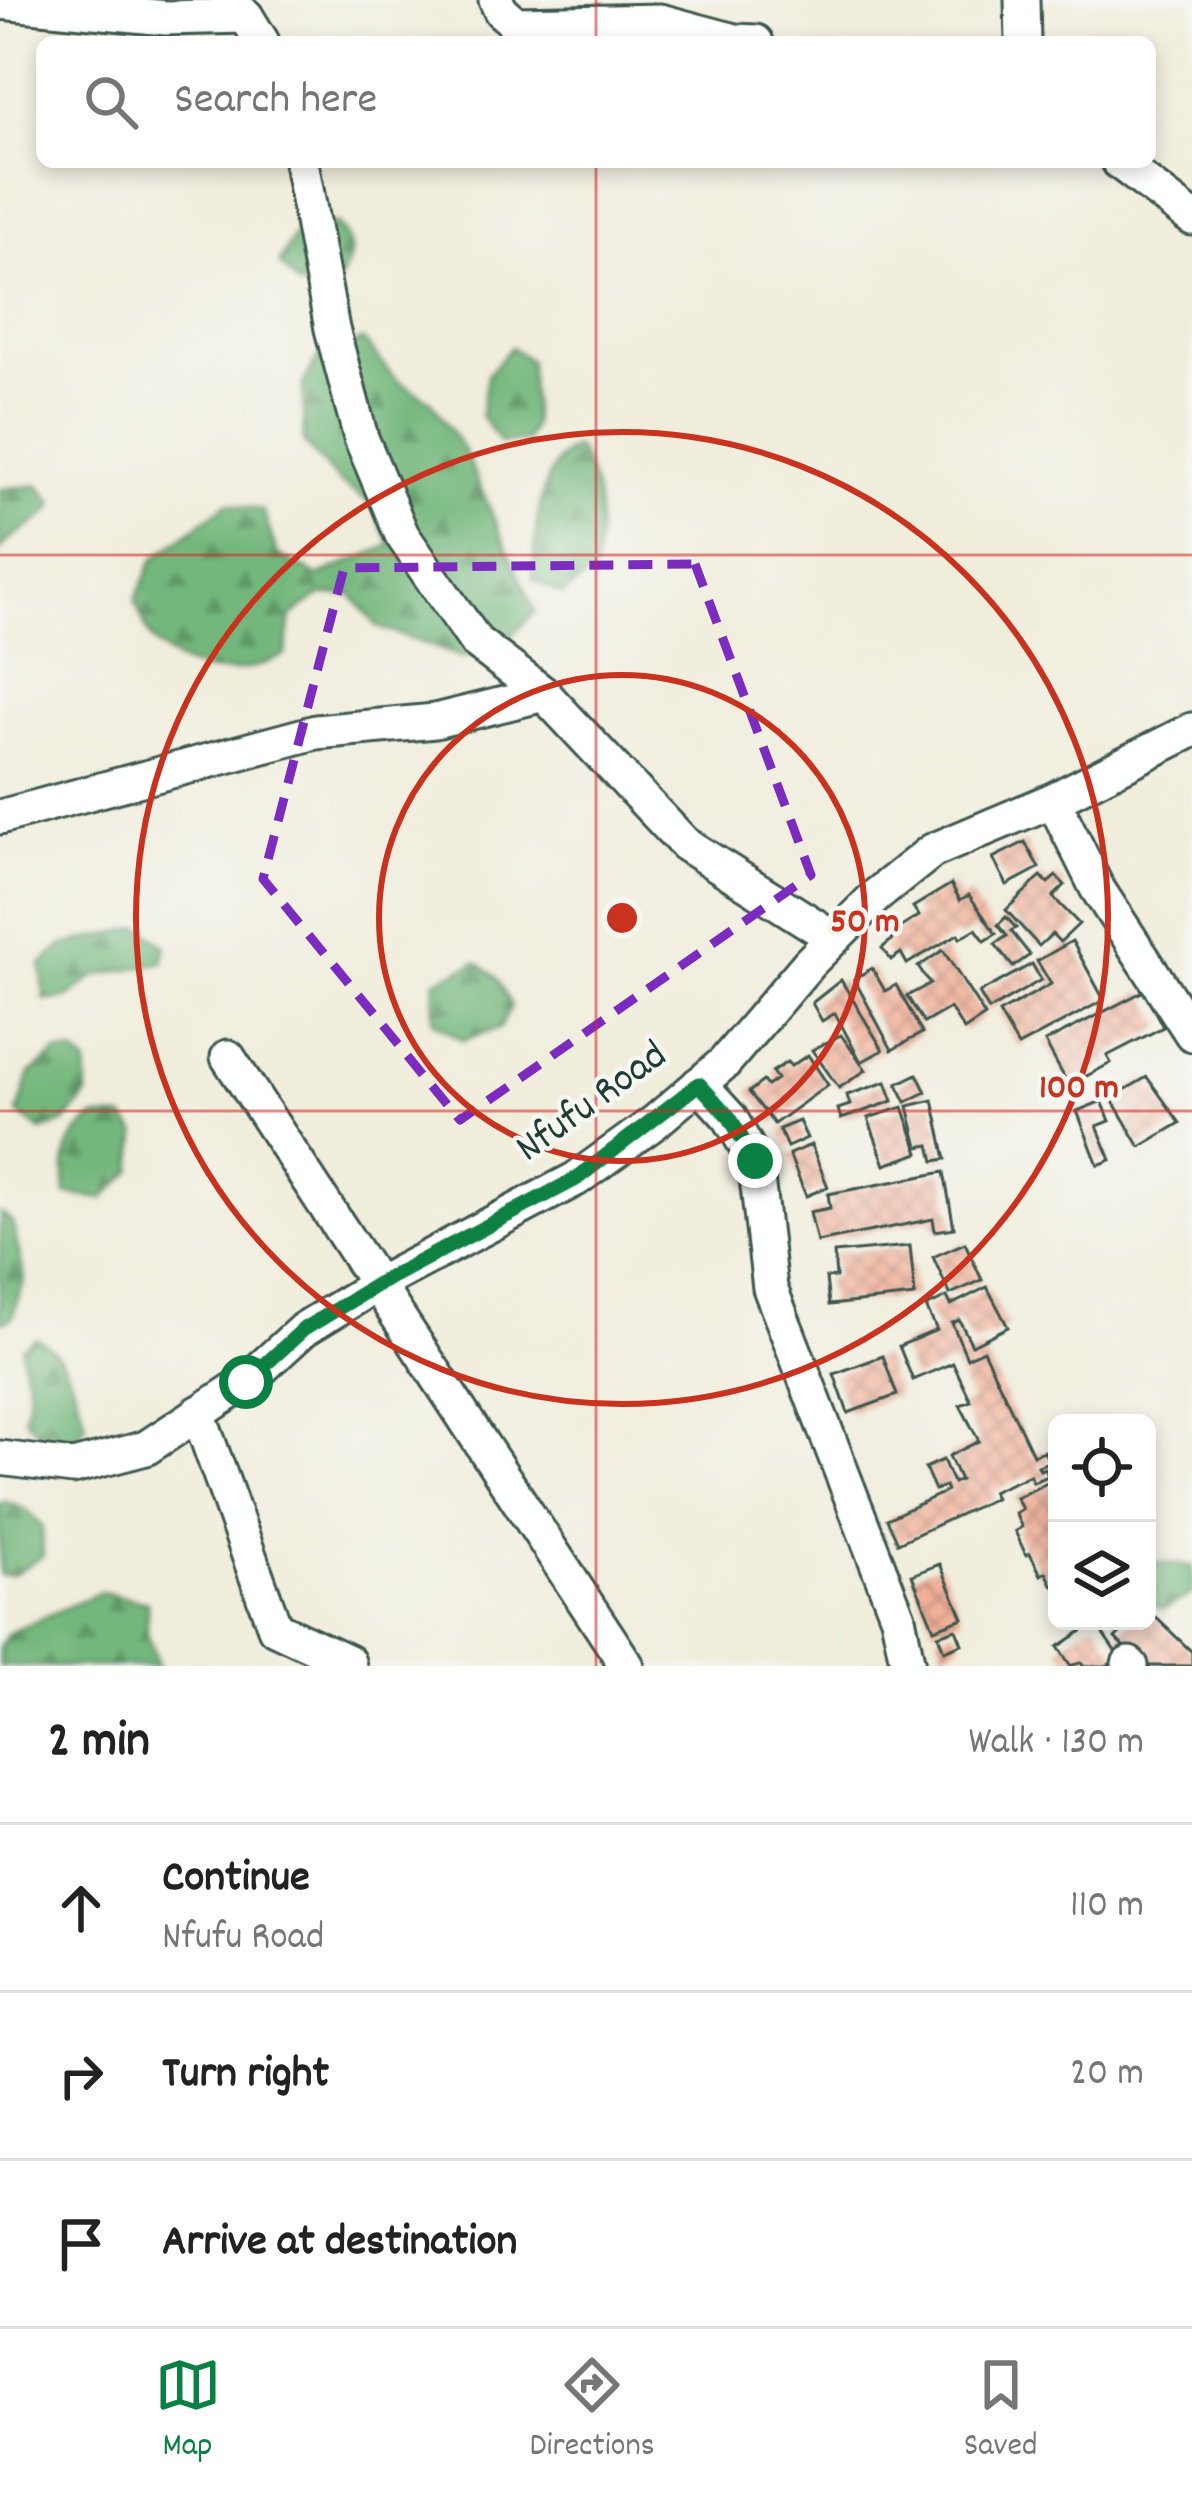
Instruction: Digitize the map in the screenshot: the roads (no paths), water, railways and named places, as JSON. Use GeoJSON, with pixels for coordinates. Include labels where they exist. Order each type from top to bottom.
{"type":"FeatureCollection","features":[{"type":"Feature","properties":{"kind":"street"},"geometry":{"type":"LineString","coordinates":[[496,0],[516,24],[660,21],[719,36]]}},
{"type":"Feature","properties":{"kind":"street"},"geometry":{"type":"LineString","coordinates":[[1022,0],[1023,36]]}},
{"type":"Feature","properties":{"kind":"street"},"geometry":{"type":"LineString","coordinates":[[0,2],[246,20]]}},
{"type":"Feature","properties":{"kind":"street"},"geometry":{"type":"LineString","coordinates":[[302,168],[332,329],[361,438],[402,536],[476,642],[544,694],[685,844],[834,938]]}},
{"type":"Feature","properties":{"kind":"street"},"geometry":{"type":"LineString","coordinates":[[1127,168],[1192,218]]}},
{"type":"Feature","properties":{"kind":"street"},"geometry":{"type":"LineString","coordinates":[[0,818],[316,732],[435,722],[544,694]]}},
{"type":"Feature","properties":{"kind":"street","name":"Nfufu Road"},"geometry":{"type":"LineString","coordinates":[[0,1458],[73,1467],[146,1448],[246,1382],[304,1329],[376,1285],[576,1179],[724,1063],[834,938],[932,851],[1054,800],[1192,730]]}},
{"type":"Feature","properties":{"kind":"street"},"geometry":{"type":"LineString","coordinates":[[1054,800],[1097,888],[1192,1034]]}},
{"type":"Feature","properties":{"kind":"street"},"geometry":{"type":"LineString","coordinates":[[228,1057],[627,1666]]}},
{"type":"Feature","properties":{"kind":"street"},"geometry":{"type":"LineString","coordinates":[[699,1084],[730,1118],[755,1161],[770,1288],[898,1616],[908,1666]]}},
{"type":"Feature","properties":{"kind":"street"},"geometry":{"type":"LineString","coordinates":[[198,1413],[274,1628],[349,1666]]}}]}
